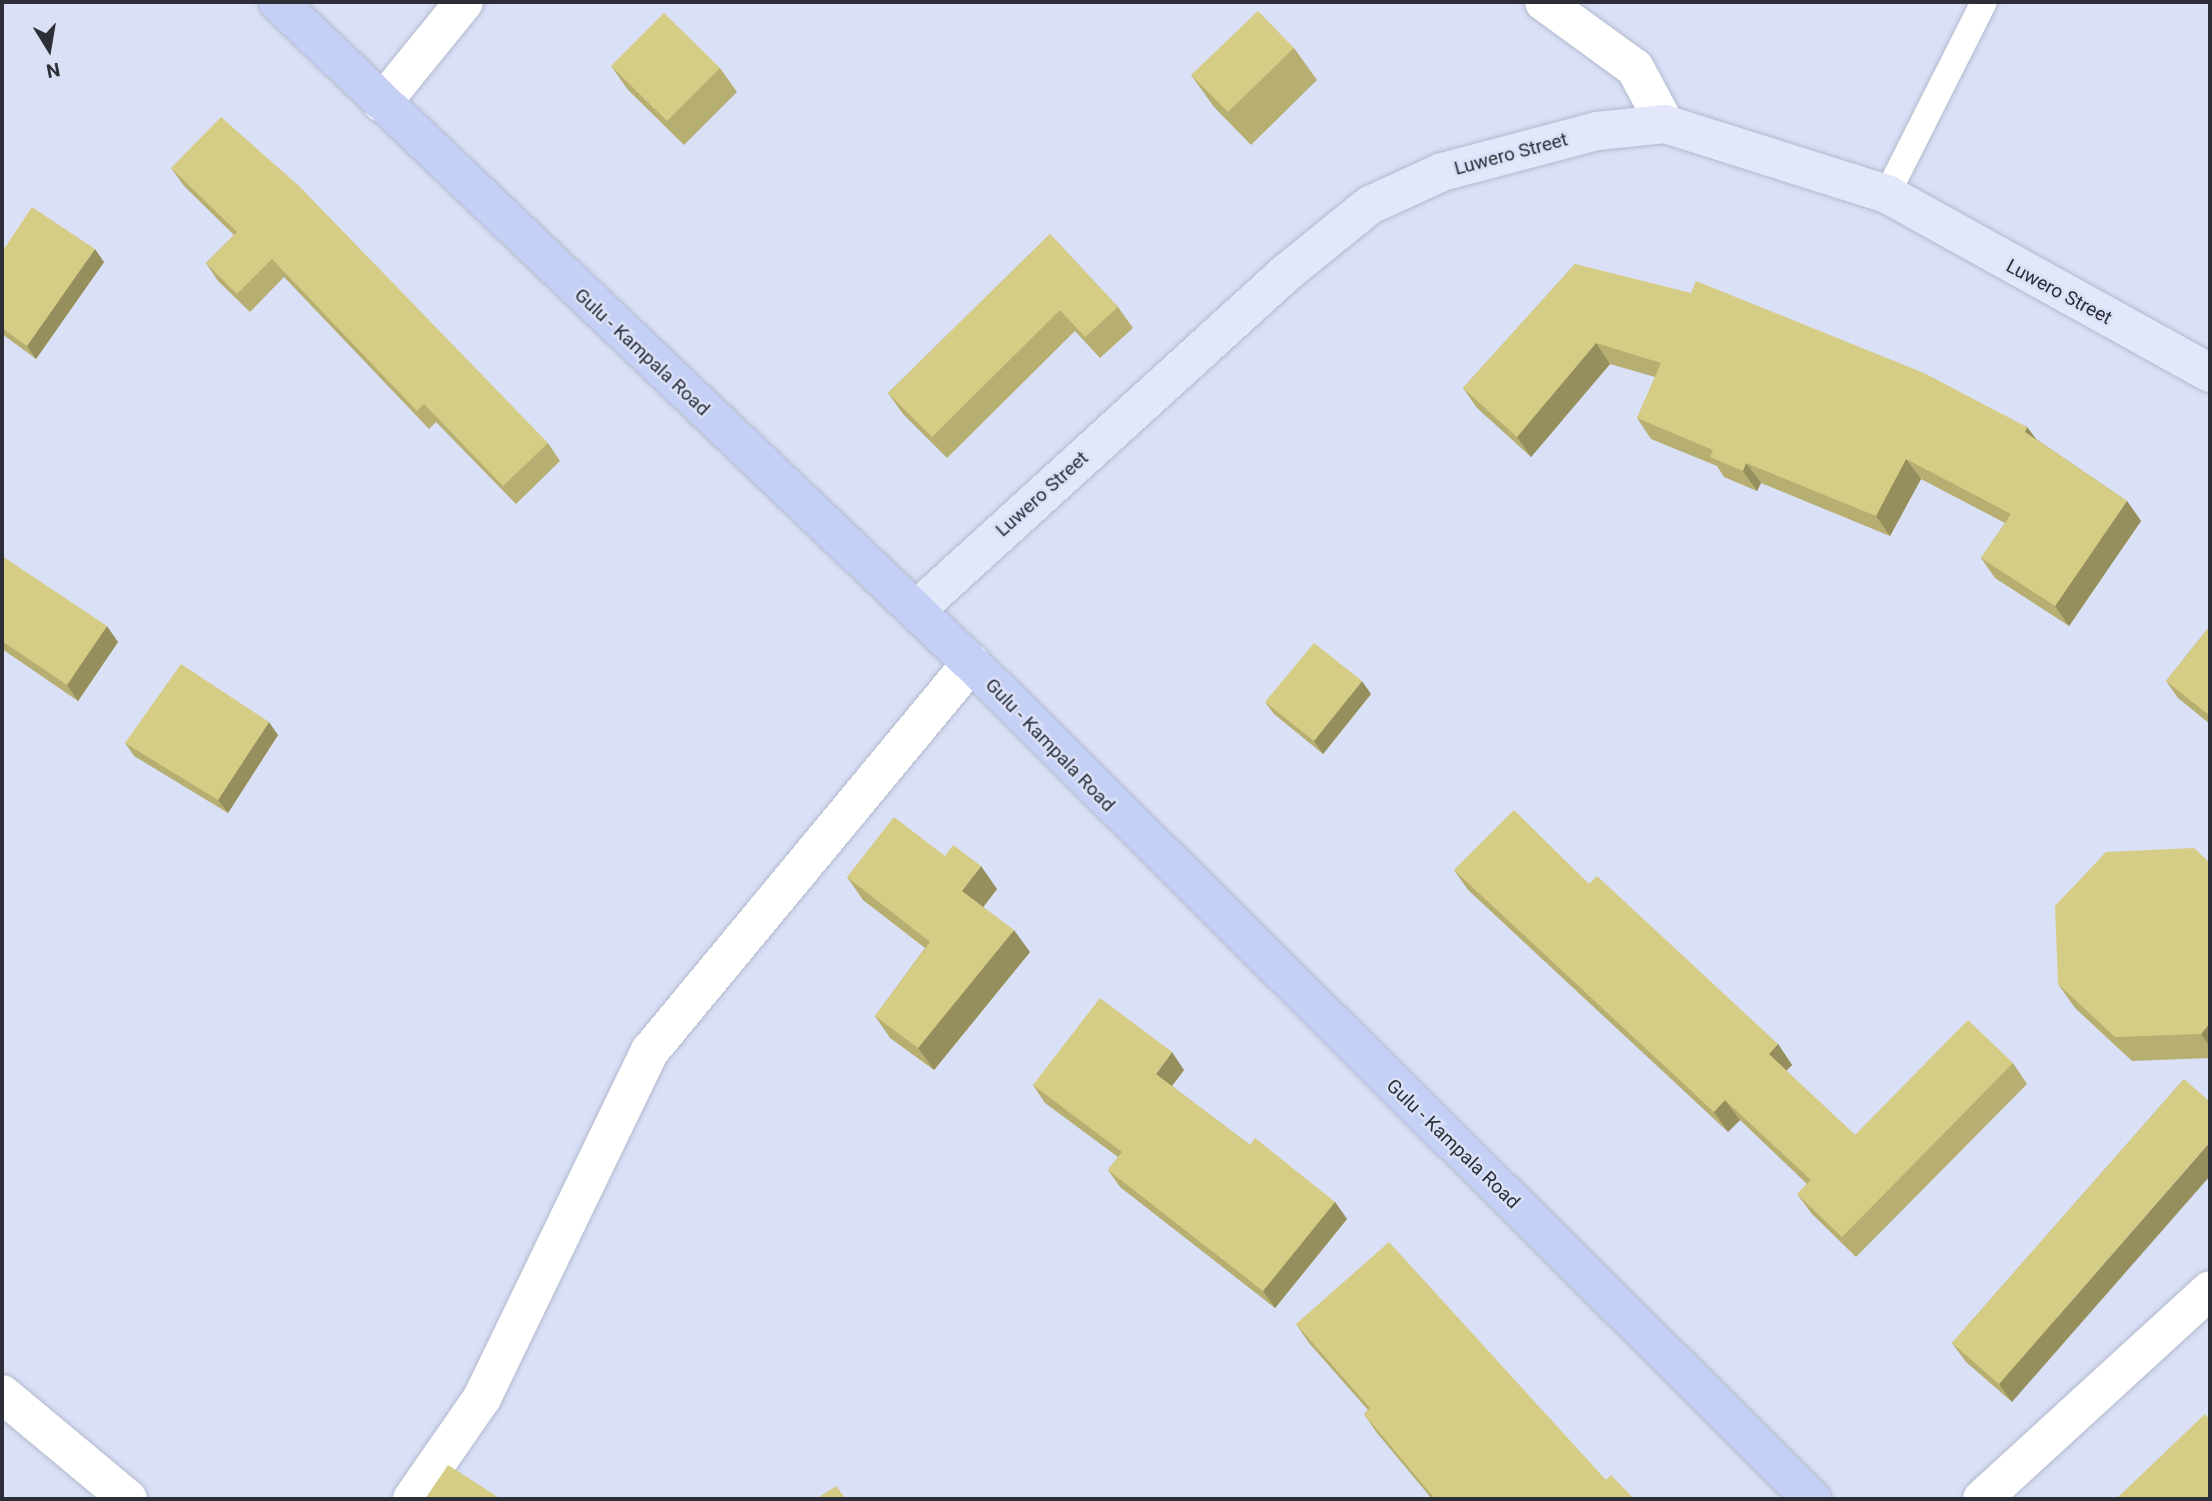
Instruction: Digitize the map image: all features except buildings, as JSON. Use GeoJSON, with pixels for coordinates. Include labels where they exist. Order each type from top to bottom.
{"type":"FeatureCollection","features":[{"type":"Feature","properties":{"kind":"main road","name":"Gulu - Kampala Road"},"geometry":{"type":"LineString","coordinates":[[278,2],[971,663],[1812,1499]]}},
{"type":"Feature","properties":{"kind":"main road","name":"Luwero Street"},"geometry":{"type":"LineString","coordinates":[[916,610],[1286,273],[1370,205],[1442,172],[1521,148],[1665,124],[1887,194],[2210,373]]}},
{"type":"Feature","properties":{"kind":"street"},"geometry":{"type":"LineString","coordinates":[[382,103],[464,2]]}},
{"type":"Feature","properties":{"kind":"street"},"geometry":{"type":"LineString","coordinates":[[1544,2],[1635,68],[1665,124]]}},
{"type":"Feature","properties":{"kind":"street"},"geometry":{"type":"LineString","coordinates":[[412,1499],[482,1398],[650,1051],[971,663]]}},
{"type":"Feature","properties":{"kind":"street"},"geometry":{"type":"LineString","coordinates":[[1982,1499],[2210,1290]]}},
{"type":"Feature","properties":{"kind":"street"},"geometry":{"type":"LineString","coordinates":[[2,1394],[128,1499]]}},
{"type":"Feature","properties":{"kind":"lane"},"geometry":{"type":"LineString","coordinates":[[1887,194],[1984,2]]}}]}
